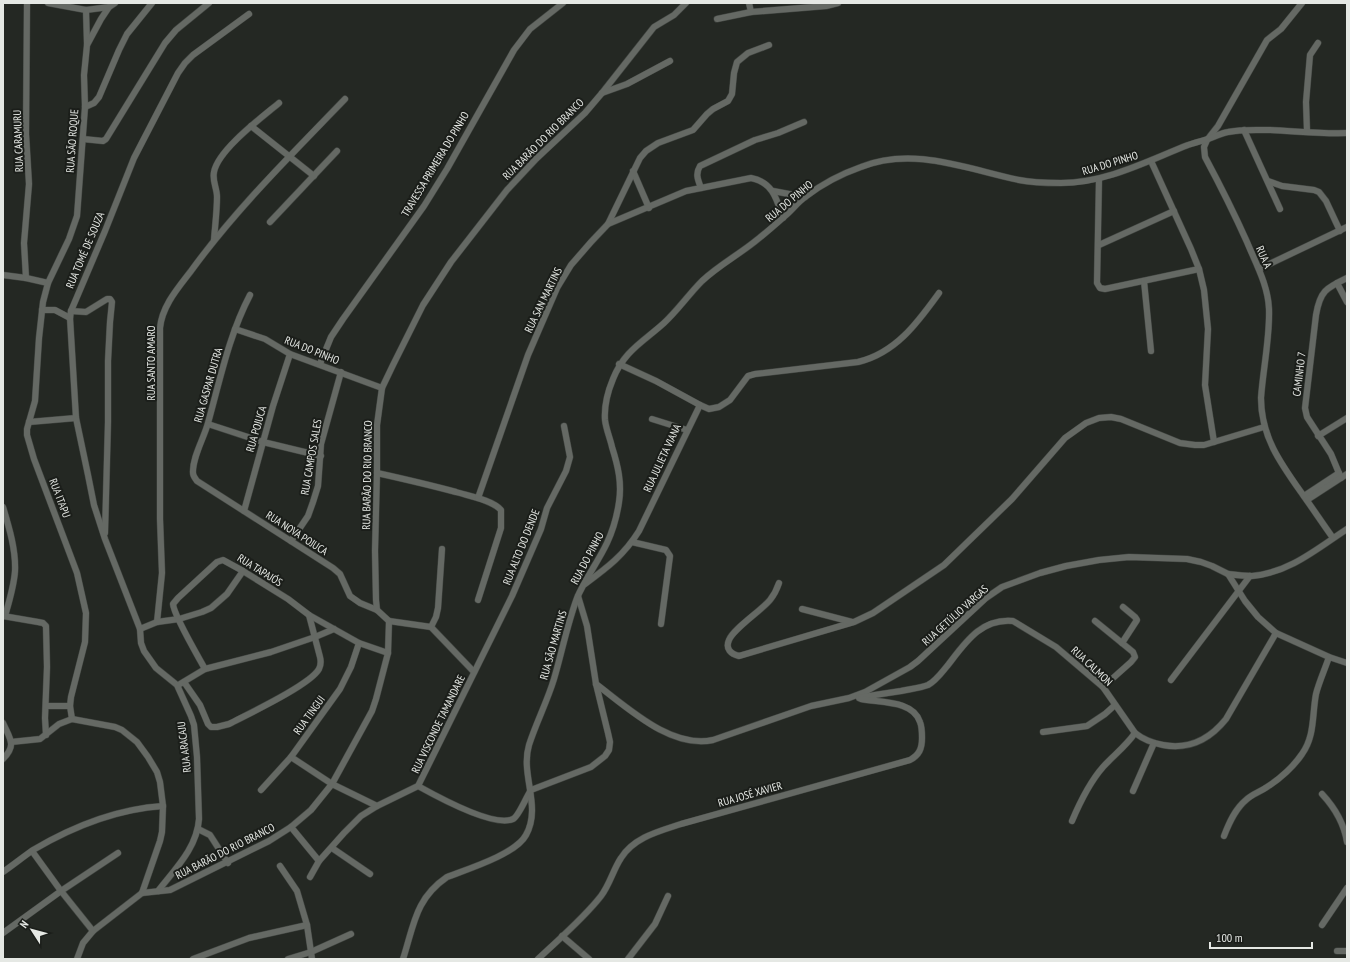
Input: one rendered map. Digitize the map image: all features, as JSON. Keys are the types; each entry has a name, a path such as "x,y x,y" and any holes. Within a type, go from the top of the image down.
{"street":[{"name":"RUA CARAMURU","path":"26,278 24,243 29,184 26,118 27,3"},
{"path":"48,3 86,10 109,7"},
{"name":"RUA SÃO ROQUE","path":"48,284 69,239 77,216 85,107 84,75 86,45 109,7 115,3"},
{"path":"85,107 94,103 99,97 127,34 152,3"},
{"path":"83,138 103,141 106,139 165,43 176,30 210,3"},
{"name":"TRAVESSA PRIMEIRA DO PINHO","path":"320,364 331,337 428,200 514,50 530,29 563,3"},
{"name":"RUA BARÃO DO RIO BRANCO","path":"377,610 375,551 377,473 376,426 382,388 423,305 451,262 507,190 536,159 585,113 654,27 674,15 686,3"},
{"path":"750,3 751,12"},
{"path":"718,19 751,12 826,6 838,3"},
{"path":"1207,140 1218,126 1267,40 1281,28 1302,3"},
{"path":"86,10 86,45"},
{"name":"RUA TOMÉ DE SOUZA","path":"105,539 94,504 76,418 70,318 71,311 134,158 178,73 184,63 193,55 249,14"},
{"path":"1307,131 1306,102 1310,55 1318,43"},
{"path":"608,224 633,171 640,158 646,151 665,140 693,130 713,109 728,101 732,94 734,73 737,62 748,53 769,45"},
{"path":"602,93 627,84 670,61"},
{"name":"RUA SANTO AMARO","path":"157,622 162,573 160,519 161,320 170,300 214,240 288,157 345,99"},
{"path":"214,240 217,196 214,180 214,169 218,161 230,146 278,103"},
{"path":"701,188 697,177 697,171 700,166 755,140 778,133 804,122"},
{"path":"251,126 288,157 314,176"},
{"path":"1244,130 1280,209"},
{"name":"RUA DO PINHO","path":"578,596 608,541 619,503 619,471 607,431 605,415 608,392 619,364 633,349 666,321 709,275 754,242 806,197 827,183 859,167 893,158 947,162 1030,182 1077,183 1099,179 1151,161 1192,143 1207,140 1224,132 1244,130 1307,131 1346,135"},
{"name":"RUA A","path":"1207,140 1204,147 1205,157 1222,189 1259,269 1266,288 1269,310 1261,398 1264,427 1278,458 1333,538"},
{"path":"270,222 337,151"},
{"path":"1151,161 1199,269 1204,290 1208,329 1205,385 1214,442"},
{"path":"633,171 649,208"},
{"name":"RUA SAN MARTINS","path":"478,498 528,355 557,288 571,265 608,224 649,208 686,191 751,178 760,181 773,191"},
{"path":"1099,179 1099,245 1097,283 1100,288 1105,290 1199,269"},
{"path":"1268,181 1282,186 1319,192 1326,201 1340,231"},
{"path":"773,191 806,197"},
{"path":"773,191 783,218"},
{"path":"1099,245 1174,211"},
{"path":"1259,269 1347,227"},
{"path":"3,275 26,278 48,284"},
{"name":"CAMINHO 7","path":"1340,475 1331,454 1318,436 1305,412 1311,358 1320,301 1327,289 1347,278"},
{"path":"1144,281 1151,351"},
{"path":"1338,283 1347,302"},
{"name":"RUA ITAPU","path":"48,284 42,310 35,401 27,434 34,459 77,574 86,613 85,642 71,697 70,706 72,719"},
{"path":"619,364 656,381 709,409 718,407 730,400 748,376 870,360 902,339 939,293"},
{"name":"RUA GASPAR DUTRA","path":"197,481 194,477 193,469 195,459 208,424 221,372 235,329 250,295"},
{"path":"71,311 86,312 107,299 110,299 112,302 108,361 105,539"},
{"path":"42,310 54,310 70,318"},
{"name":"RUA DO PINHO","path":"235,329 265,339 290,354 382,388"},
{"name":"RUA POJUCA","path":"244,511 273,406 290,354"},
{"name":"RUA CAMPOS SALES","path":"291,541 308,516 318,486 321,444 341,372"},
{"name":"RUA JULIETA VIANA","path":"583,586 613,563 632,542 639,531 700,405"},
{"path":"779,583 770,601 734,633 729,640 729,650 732,654 739,656 854,622 873,613 944,565 1012,499 1065,438 1086,423 1098,418 1111,417 1121,419 1180,443 1204,445 1264,427"},
{"path":"29,422 76,418"},
{"path":"1318,436 1347,418"},
{"path":"652,419 687,430"},
{"path":"208,424 263,442 321,456"},
{"name":"RUA ALTO DO DENDE","path":"474,672 515,589 541,529 547,508 566,471 570,457 564,426"},
{"path":"377,473 478,498 497,506 501,510 502,528 478,600"},
{"path":"1306,498 1340,475 1347,474"},
{"name":"RUA NOVA POJUCA","path":"197,481 332,568 340,574 350,596 354,600 377,610"},
{"path":"3,507 15,558 13,584 4,616 43,623 47,628 46,706 44,718 46,735"},
{"name":"RUA GETÚLIO VARGAS","path":"596,684 650,724 680,738 704,742 811,706 849,698 872,689 910,667 926,655 994,592 1007,585 1040,573 1081,563 1129,557 1187,559 1201,562 1228,574 1250,576 1266,574 1285,568 1347,529"},
{"name":"RUA ARACAJU","path":"105,539 140,629 141,643 144,652 156,668 177,685 194,725 197,757 198,829 193,845 158,891"},
{"path":"632,542 666,550 669,553 670,556 661,624"},
{"path":"431,627 436,617 438,608 442,549"},
{"name":"RUA TAPAJÓS","path":"205,669 173,606 175,601 217,562 223,560 243,570 288,599 309,615 359,643 388,653"},
{"path":"140,629 157,622 179,619 202,612 215,605 227,594 243,570"},
{"path":"1228,574 1238,591 1258,617 1276,633 1329,657 1347,662"},
{"path":"1171,680 1250,576"},
{"name":"RUA SÃO MARTINS","path":"531,790 591,767 605,756 609,750 610,742 596,684 588,632 578,596"},
{"name":"RUA SÃO MARTINS","path":"403,959 420,906 437,883 447,877 511,850 523,839 530,826 532,814 531,790 526,766 529,746 550,691 578,596"},
{"path":"1122,643 1137,620 1123,607"},
{"path":"802,609 854,622"},
{"path":"377,610 389,621 431,627 474,672"},
{"path":"184,682 200,705 208,724 211,727 229,724 304,682 316,673 321,662 309,615"},
{"name":"RUA BARÃO DO RIO BRANCO","path":"142,893 170,890 228,863 269,842 291,827 311,810 332,784 372,711 388,653 389,621"},
{"name":"RUA CALMON","path":"849,698 858,698 919,688 929,684 937,678 963,646 976,633 995,622 1013,621 1056,647 1103,687 1135,733 1141,738 1154,743 1174,747 1186,746 1208,737 1217,730 1226,719 1276,633"},
{"path":"1096,621 1132,652 1135,657 1103,687"},
{"path":"177,685 205,669 271,652 334,629"},
{"name":"RUA TINGUI","path":"261,790 291,757 340,689 351,667 359,643"},
{"path":"1224,836 1234,815 1242,803 1251,795 1275,781 1303,753 1311,734 1318,684 1329,657"},
{"name":"RUA VISCONDE TAMANDARE","path":"310,877 319,862 355,822 377,806 418,786 474,672"},
{"name":"RUA JOSÉ XAVIER","path":"538,959 601,896 624,854 632,845 654,832 910,760 920,752 922,743 921,725 915,713 911,709 900,705 873,702 858,698"},
{"path":"1043,732 1087,726 1115,705"},
{"path":"46,706 70,706"},
{"path":"11,742 36,740 46,735 59,724 72,719 114,727 122,730 137,742 158,772 163,806 162,832 142,893 93,931 83,942 77,959"},
{"path":"3,723 12,747 3,759"},
{"path":"1072,821 1087,788 1104,766 1122,749 1135,733"},
{"path":"1133,791 1154,743"},
{"path":"291,757 332,784 377,806"},
{"path":"418,786 465,810 482,816 505,820 514,818 517,815 531,790"},
{"path":"1322,794 1333,808 1344,827 1347,842"},
{"path":"3,872 32,851 75,828 109,816 145,807 163,806"},
{"path":"291,827 319,862"},
{"path":"198,829 210,835 228,863"},
{"path":"332,848 370,874"},
{"path":"32,851 60,891 93,931"},
{"path":"3,933 60,891 118,852"},
{"path":"280,866 297,891 307,925 312,959"},
{"path":"1322,925 1347,888"},
{"path":"628,959 655,924 668,896"},
{"path":"193,959 250,938 307,925"},
{"path":"288,959 311,952 351,934"},
{"path":"562,936 589,959"},
{"path":"1337,951 1347,951"}]}
